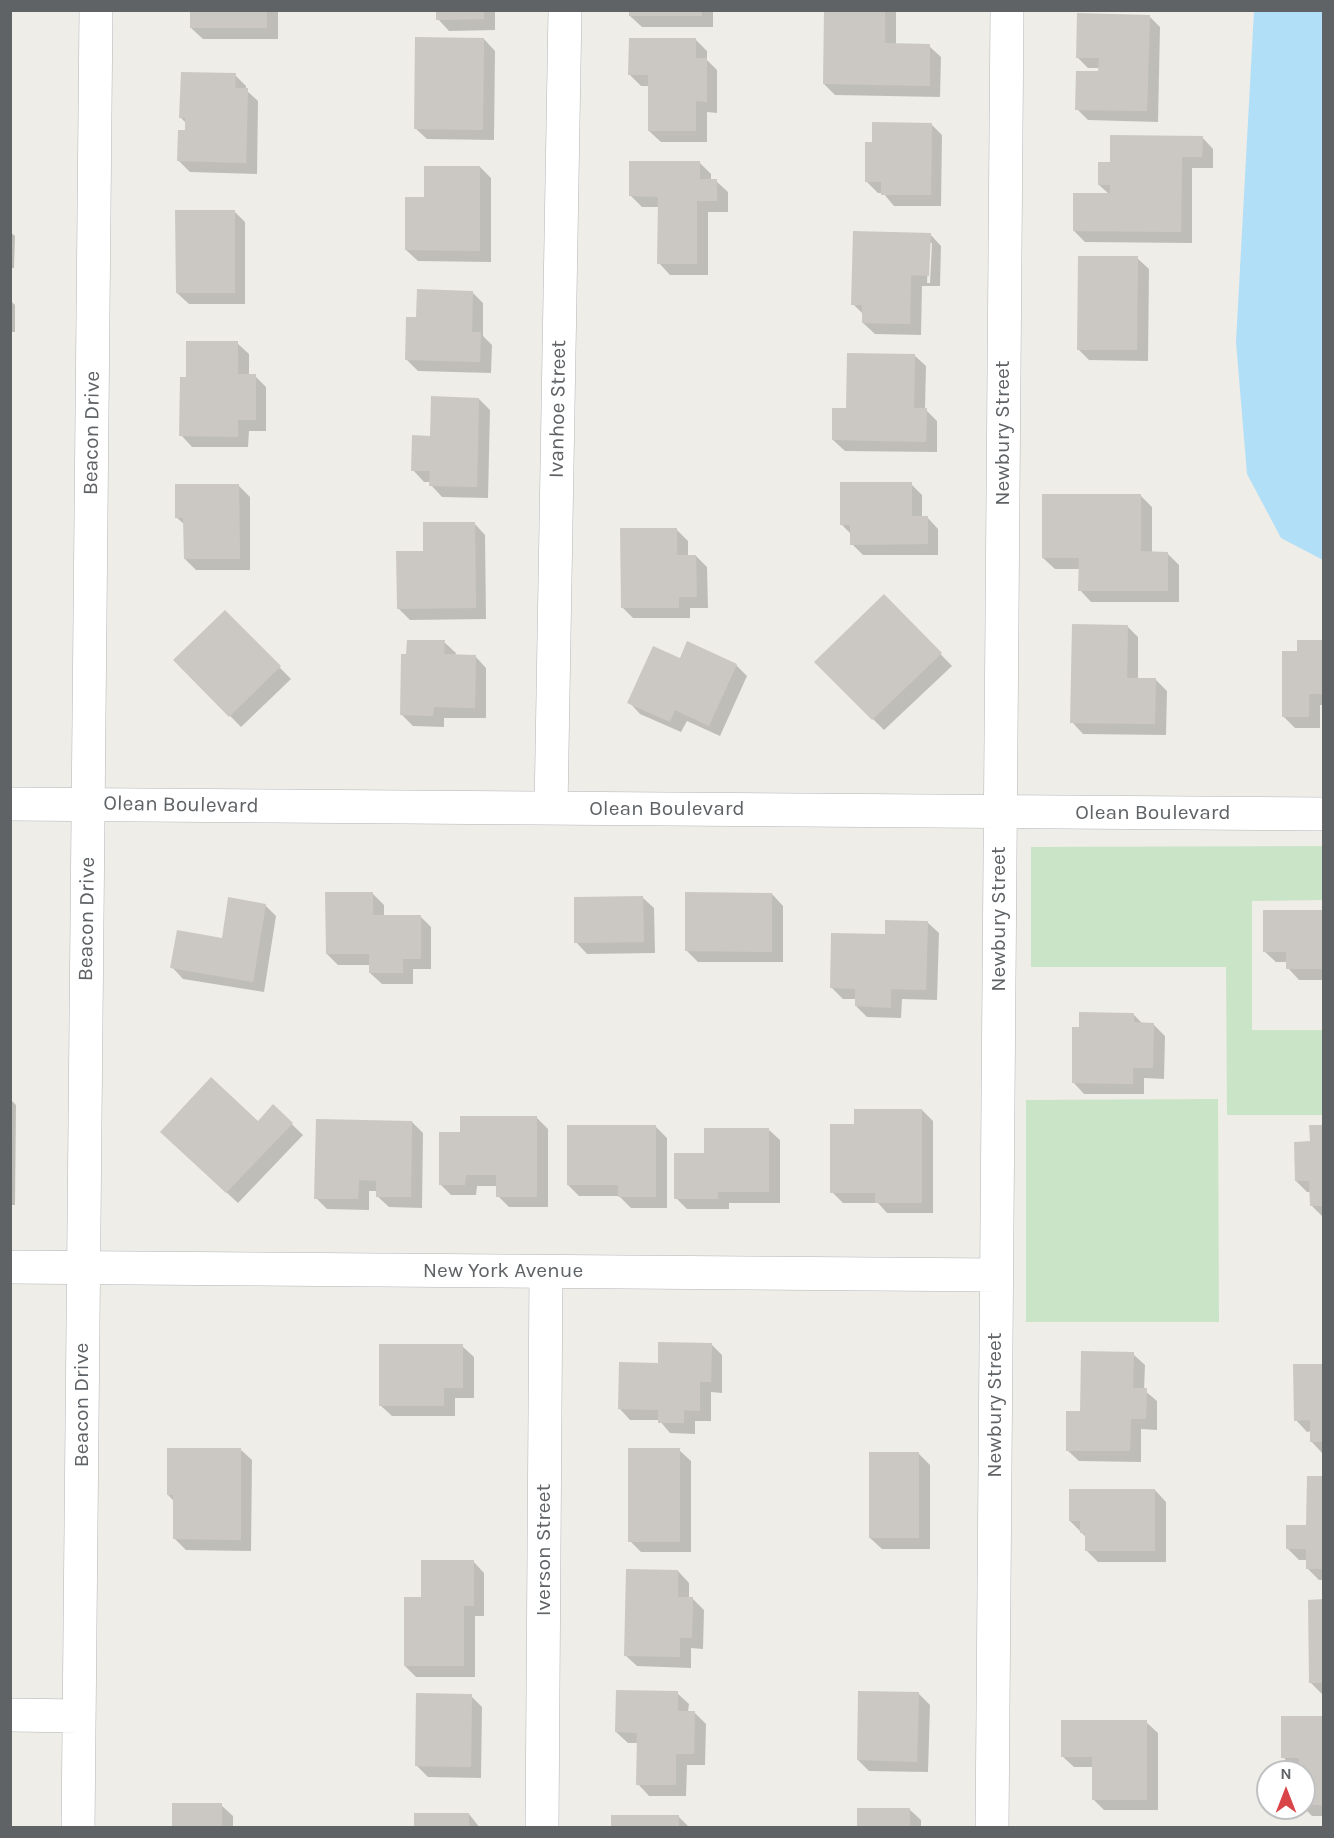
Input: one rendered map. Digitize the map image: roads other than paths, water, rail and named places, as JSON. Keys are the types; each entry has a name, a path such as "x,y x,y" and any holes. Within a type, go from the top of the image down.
{"street":[{"name":"Beacon Drive","path":"78,1827 96,10"},
{"name":"Ivanhoe Street","path":"551,808 565,10"},
{"name":"Newbury Street","path":"992,1827 1007,10"},
{"name":"Olean Boulevard","path":"10,804 1323,814"},
{"name":"New York Avenue","path":"10,1267 996,1275"},
{"name":"Iverson Street","path":"542,1827 546,1272"},
{"path":"10,1715 80,1716"}],"water":[{"path":"1254,11 1323,11 1323,560 1281,538 1247,474 1236,342"}]}
